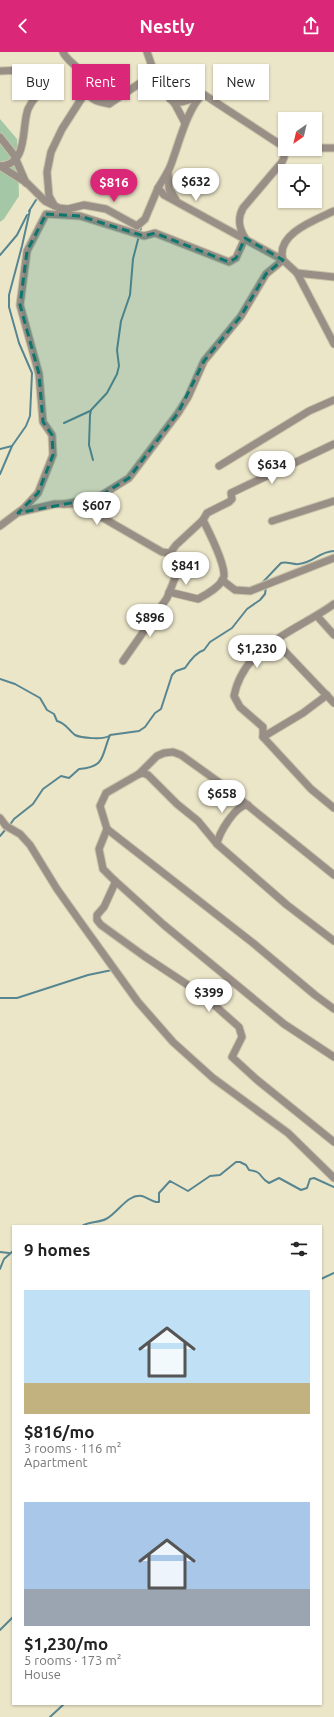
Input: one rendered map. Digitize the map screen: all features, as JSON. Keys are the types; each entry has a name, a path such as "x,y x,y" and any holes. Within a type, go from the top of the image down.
{"street":[{"path":"63,52 65,58 74,64"},
{"path":"148,52 152,64"},
{"path":"0,71 12,70"},
{"path":"205,95 212,98 278,143"},
{"path":"0,166 11,163 16,158 24,143 28,109 34,100"},
{"path":"54,206 49,196 47,172 51,152 62,128 81,100"},
{"path":"95,100 109,104 115,100"},
{"path":"171,100 182,114 185,123"},
{"path":"174,100 182,102 190,100"},
{"path":"180,204 173,196 170,189 168,172 185,123 198,100"},
{"path":"0,137 16,158 26,183"},
{"path":"322,148 334,148"},
{"path":"245,238 240,230 239,215 243,208 282,162 285,156"},
{"path":"0,166 26,183 54,206 68,209 84,205 106,209 137,226 145,218 158,188 170,166"},
{"path":"158,188 164,195 283,260 297,273 334,344"},
{"path":"283,260 281,248 287,239 303,227 334,211"},
{"path":"0,526 18,513 38,494 53,455 52,435 43,422 39,374 20,305 28,251 46,214 80,216 144,236 155,233 229,262 236,258 245,238"},
{"path":"18,513 97,498 129,478 184,402 204,361 242,316 266,274 283,260"},
{"path":"297,273 334,277"},
{"path":"219,466 309,411 334,400"},
{"path":"170,553 176,545 203,520 207,513 229,502 232,499 231,493 334,444"},
{"path":"272,521 334,501"},
{"path":"64,504 84,506 162,552 170,553 180,566 162,605 123,661"},
{"path":"169,592 198,599 222,580 224,576 216,545 203,520"},
{"path":"222,580 235,590 250,591 334,558"},
{"path":"334,604 317,616 292,628 260,651 244,669 234,696 240,707 263,727 263,737 311,789 334,808"},
{"path":"317,616 334,635"},
{"path":"274,640 334,703"},
{"path":"263,737 327,695"},
{"path":"334,875 248,805 181,755 173,752 164,752 156,756 139,774 106,793 102,799 100,806 107,829 190,892 334,1009"},
{"path":"139,774 143,773 148,775 177,804 198,821 217,844 287,905 334,941"},
{"path":"217,844 218,837 237,808 248,805"},
{"path":"0,818 6,826 20,834 30,845 57,889 138,1002 173,1042 213,1078 288,1133 334,1178"},
{"path":"107,829 99,849 103,868 114,880 164,925 284,1024 334,1057"},
{"path":"114,880 115,883 109,898 97,915 97,920 101,925 144,956 203,995 239,1028 242,1037 232,1057 256,1079 334,1142"}],"highlighted area":[{"path":"46,214 80,216 144,236 155,233 229,262 236,258 245,238 283,260 266,274 241,316 204,361 178,413 129,478 97,498 18,513 38,493 53,455 52,435 43,422 39,374 20,305 27,251"}],"green space":[{"path":"0,119 17,139 19,196 4,219 0,222"}],"waterway":[{"path":"29,211 36,200"},
{"path":"0,474 12,446 26,426 30,416 32,373 19,343 9,307 9,295 30,210"},
{"path":"0,255 17,235 27,215"},
{"path":"93,460 89,445 91,410 107,393 117,374 119,366 117,350 121,321 130,295 133,259 142,224"},
{"path":"64,423 90,411"},
{"path":"0,449 12,446"},
{"path":"264,584 262,583 281,563 304,563 325,553 334,551"},
{"path":"9,826 14,819 33,804 43,789 61,776 69,778 79,769 88,768 98,763 110,735 139,731 145,727 155,713 161,709 172,675 176,671 185,668 193,658 204,650 210,642 232,628 247,609 260,600 265,594 266,587"},
{"path":"0,679 15,684 40,698 47,710 54,714 57,721 65,725 75,735 92,738 109,736"},
{"path":"0,836 6,829"},
{"path":"0,998 17,998 88,975 112,970"},
{"path":"84,1225 106,1219 127,1201 137,1196 142,1196 159,1202 159,1193 170,1181 188,1191 210,1176 220,1175 236,1162 240,1162 246,1165 249,1170 259,1173 269,1183 279,1178 301,1190 307,1188 310,1179 314,1178 334,1187"},
{"path":"0,1252 9,1253"},
{"path":"0,1269 4,1259 12,1252"},
{"path":"322,1279 334,1273"},
{"path":"0,1630 12,1618"},
{"path":"50,1717 63,1705"}]}
